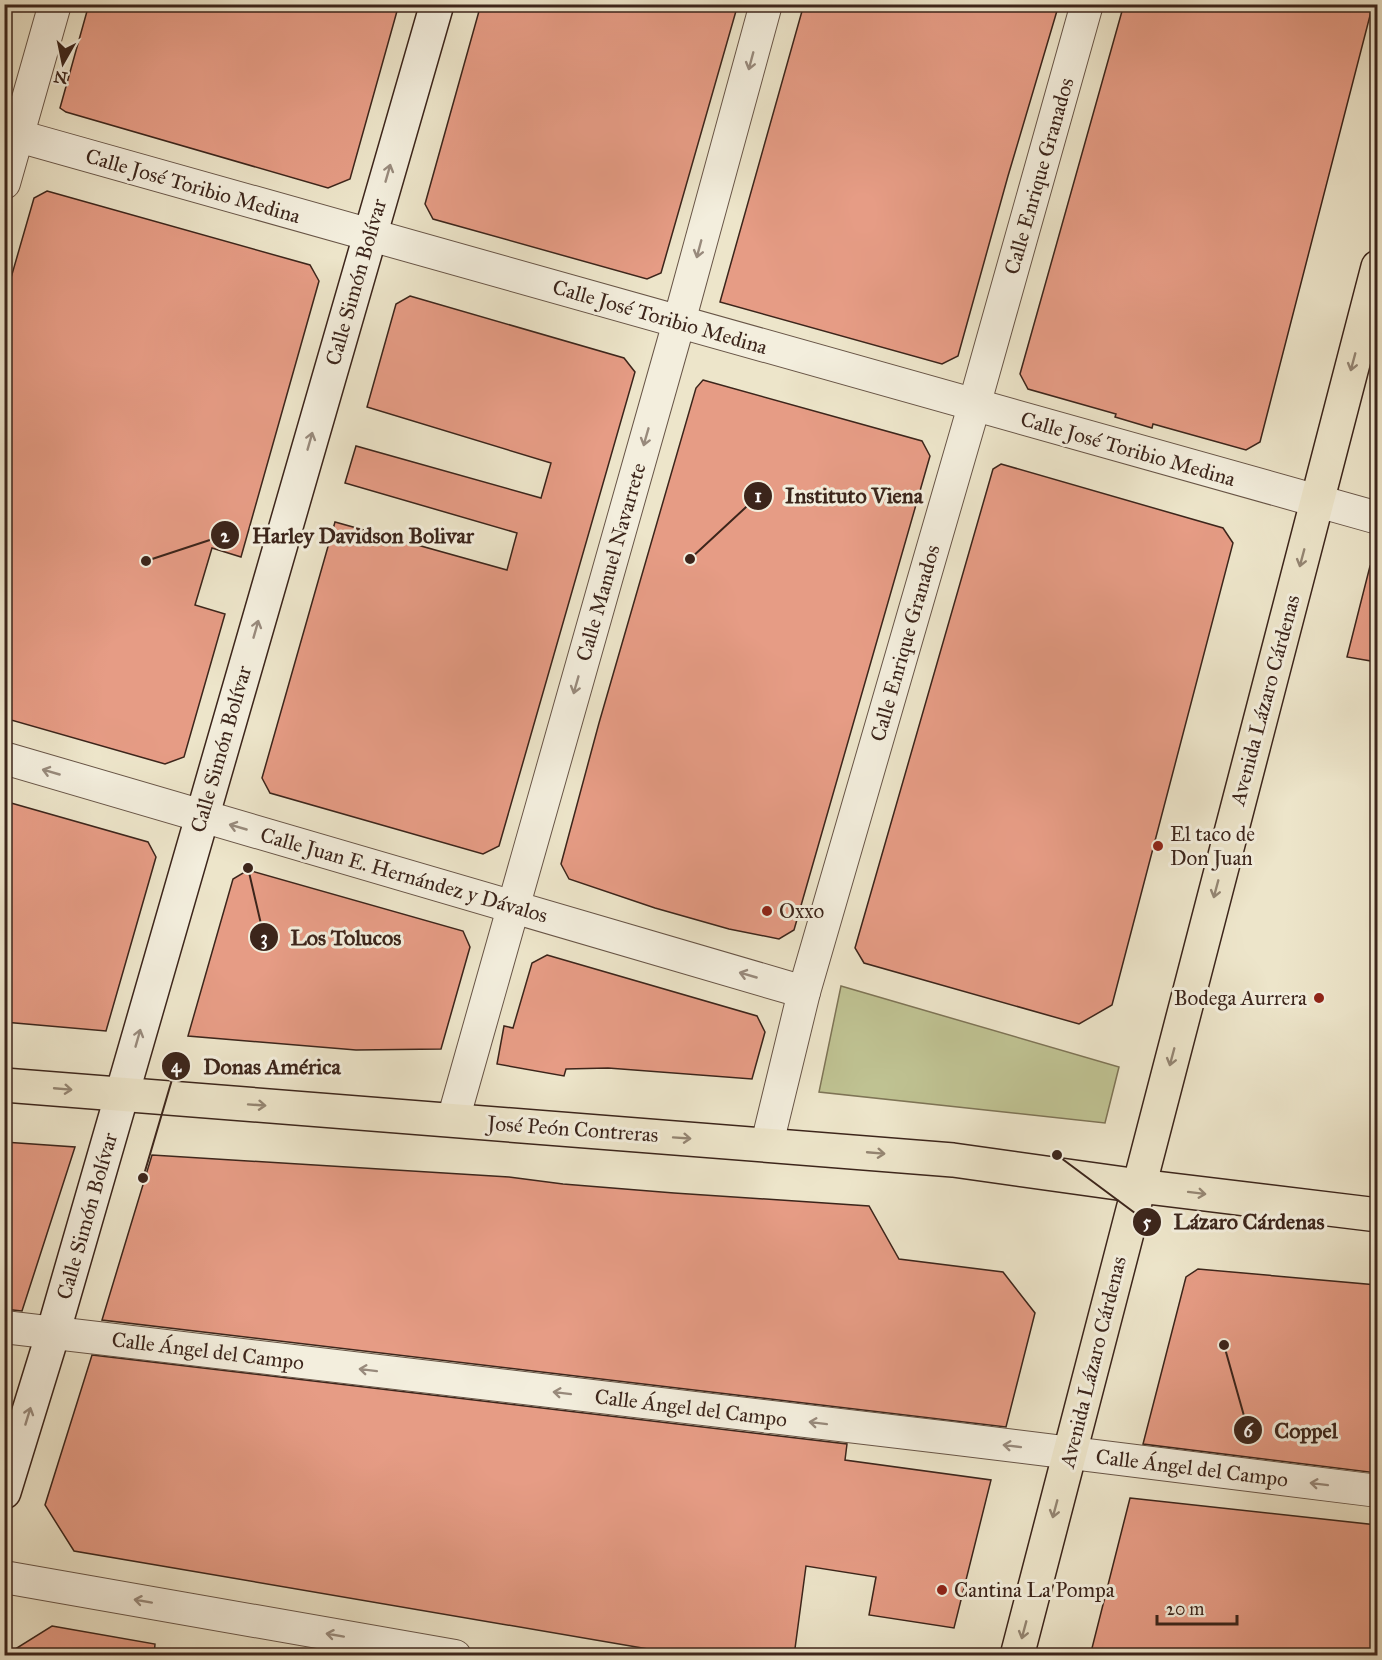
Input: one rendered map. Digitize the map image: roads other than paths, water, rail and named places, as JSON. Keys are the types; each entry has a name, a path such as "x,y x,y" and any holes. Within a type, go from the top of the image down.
{"main road":[{"name":"Avenida Lázaro Cárdenas","path":"1017,1656 1377,267"},
{"name":"José Peón Contreras","path":"4,1085 953,1160 1139,1186 1377,1215"}],"street":[{"path":"4,183 11,134 55,4"},
{"name":"Calle Simón Bolívar","path":"4,1492 53,1333 437,4"},
{"name":"Calle Manuel Navarrete","path":"453,1120 679,322 766,4"},
{"name":"Calle Enrique Granados","path":"767,1144 804,992 974,406 1087,4"},
{"name":"Calle José Toribio Medina","path":"11,134 1377,518"},
{"name":"Calle Juan E. Hernández y Dávalos","path":"4,758 804,992"},
{"name":"Calle Ángel del Campo","path":"4,1327 1377,1491"},
{"path":"4,1577 455,1656"}],"place":[{"name":"Instituto Viena","path":"690,559"},
{"name":"Harley Davidson Bolivar","path":"146,561"},
{"name":"El taco de Don Juan","path":"1158,846"},
{"name":"Los Tolucos","path":"248,868"},
{"name":"Oxxo","path":"767,911"},
{"name":"Bodega Aurrera","path":"1319,998"},
{"name":"Lázaro Cárdenas","path":"1057,1155"},
{"name":"Donas América","path":"143,1178"},
{"name":"Coppel","path":"1224,1345"},
{"name":"Cantina La Pompa","path":"942,1590"}]}
